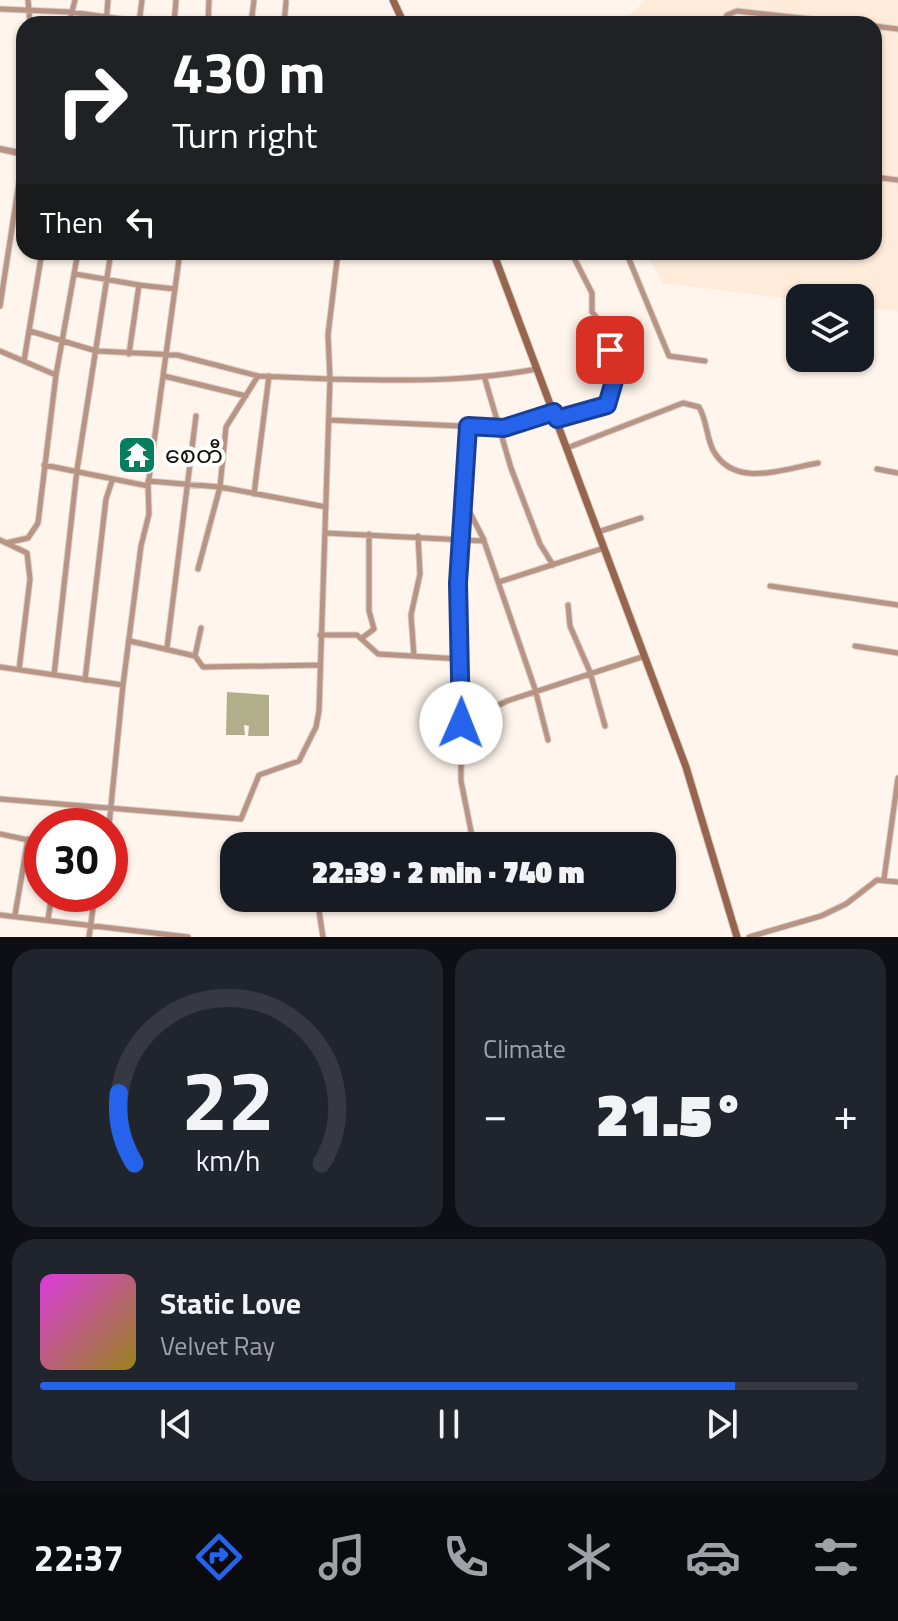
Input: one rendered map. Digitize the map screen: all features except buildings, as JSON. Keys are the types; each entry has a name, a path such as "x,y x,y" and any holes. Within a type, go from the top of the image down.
{"main road":[{"path":"496,260 686,767 737,937"}],"street":[{"path":"28,0 29,16"},
{"path":"70,16 75,0"},
{"path":"0,9 71,12 88,16"},
{"path":"727,16 737,11 783,16"},
{"path":"0,306 16,203"},
{"path":"24,361 41,260"},
{"path":"3,542 28,538 38,523 56,375 77,260"},
{"path":"54,675 77,470 110,260"},
{"path":"111,808 123,685 141,546 149,514 148,484 179,260"},
{"path":"128,811 245,817 259,775 278,766 294,764 304,753 319,711 330,379 328,335 337,260"},
{"path":"329,420 497,428 607,405 619,368 603,325 592,312 592,293 576,260"},
{"path":"629,260 669,356 673,360 705,361"},
{"path":"75,274 175,289"},
{"path":"129,354 139,285"},
{"path":"30,331 96,351 167,357 177,355 258,376 485,379 538,368"},
{"path":"0,351 56,375"},
{"path":"164,376 246,396"},
{"path":"198,569 220,487 226,427 258,376"},
{"path":"254,494 269,376"},
{"path":"485,379 497,416 497,428 540,544 553,565"},
{"path":"567,448 683,403 699,407 712,448 729,469 751,474 818,463"},
{"path":"167,648 196,416"},
{"path":"468,426 458,583 461,781 471,832"},
{"path":"44,465 105,475 112,481 220,487 326,507"},
{"path":"877,469 898,473"},
{"path":"85,680 106,499 112,481"},
{"path":"464,501 484,541 499,582 535,689 548,740"},
{"path":"598,532 641,518"},
{"path":"325,533 462,537 484,541"},
{"path":"362,638 374,629 369,611 369,534"},
{"path":"414,656 411,615 420,574 418,536"},
{"path":"3,542 27,553 30,579 19,670"},
{"path":"499,582 605,548"},
{"path":"770,586 898,605"},
{"path":"568,605 570,626 590,672 605,726"},
{"path":"195,656 201,628"},
{"path":"320,635 362,638 378,654 461,659"},
{"path":"130,641 195,656 203,667 320,665"},
{"path":"855,646 898,653"},
{"path":"461,743 482,713 535,689 645,656"},
{"path":"0,667 123,685"},
{"path":"884,879 898,778"},
{"path":"0,799 91,808"},
{"path":"0,834 24,838"},
{"path":"15,915 24,862"},
{"path":"749,937 821,916 846,904 874,881 884,879 898,882"},
{"path":"48,919 49,912"},
{"path":"89,937 93,912"},
{"path":"319,912 323,937"},
{"path":"0,915 188,937"}],"shaded area":[{"path":"645,0 898,0 898,312 874,309 874,284 786,284 786,298 663,283 650,260 882,260 882,16 629,16"},
{"path":"227,692 269,695 269,736 248,736 249,726 244,725 245,735 226,735"}],"place":[{"name":"စေတီ","path":"137,455"}],"route":[{"path":"461,723 462,642 458,583 468,426 504,428 554,412 557,419 607,405 619,368 617,358 610,350"}]}
